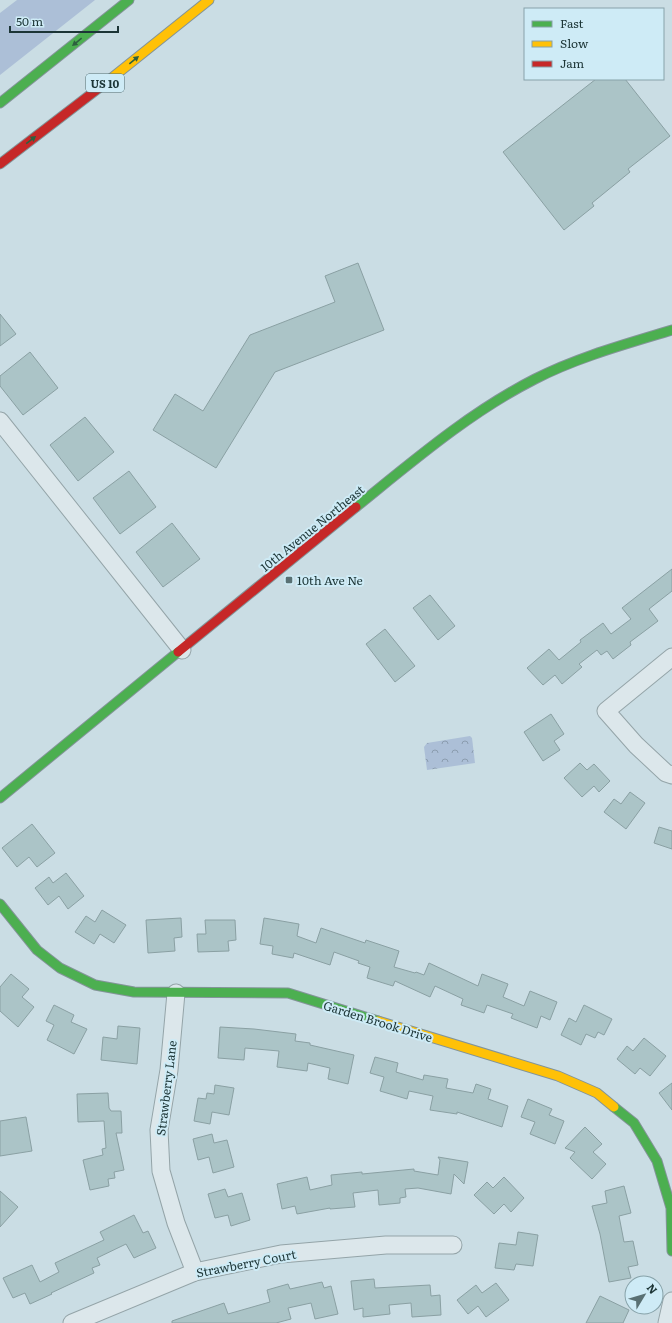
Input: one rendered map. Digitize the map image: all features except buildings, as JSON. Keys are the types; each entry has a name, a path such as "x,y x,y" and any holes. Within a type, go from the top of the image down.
{"main road":[{"path":"0,103 129,0"},
{"name":"US 10","path":"0,164 209,0"},
{"name":"10th Avenue Northeast","path":"0,798 425,452 493,403 536,379 577,360 672,330"},
{"name":"Garden Brook Drive","path":"0,904 37,950 60,968 95,985 134,992 288,993 558,1076 597,1093 634,1123 657,1162 671,1208 672,1251"}],"street":[{"path":"0,421 182,650"},
{"path":"672,657 606,711 636,745 666,773 672,775"},
{"name":"Strawberry Lane","path":"176,993 169,1070 159,1130 161,1170 176,1222 195,1272"},
{"name":"Strawberry Court","path":"72,1323 195,1272 281,1254 386,1245 453,1245"},
{"path":"667,1323 672,1301"}],"green space":[{"path":"17,0 95,0 0,75 0,13"},
{"path":"470,736 472,738 475,763 427,770 424,747 427,743"}],"traffic: fast":[{"path":"0,103 129,0"},
{"path":"356,507 442,438 511,392 551,371 568,364 672,330"},
{"path":"0,798 178,652"},
{"path":"0,904 37,950 60,968 95,985 134,992 288,993 378,1021"},
{"path":"614,1107 634,1123 657,1161 671,1208 672,1251"}],"traffic: slow":[{"path":"108,81 209,0"},
{"path":"378,1021 558,1076 597,1093 614,1107"}],"traffic: jam":[{"path":"0,164 108,81"},
{"path":"178,652 356,507"}],"place":[{"name":"10th Ave Ne","path":"289,580"}]}
